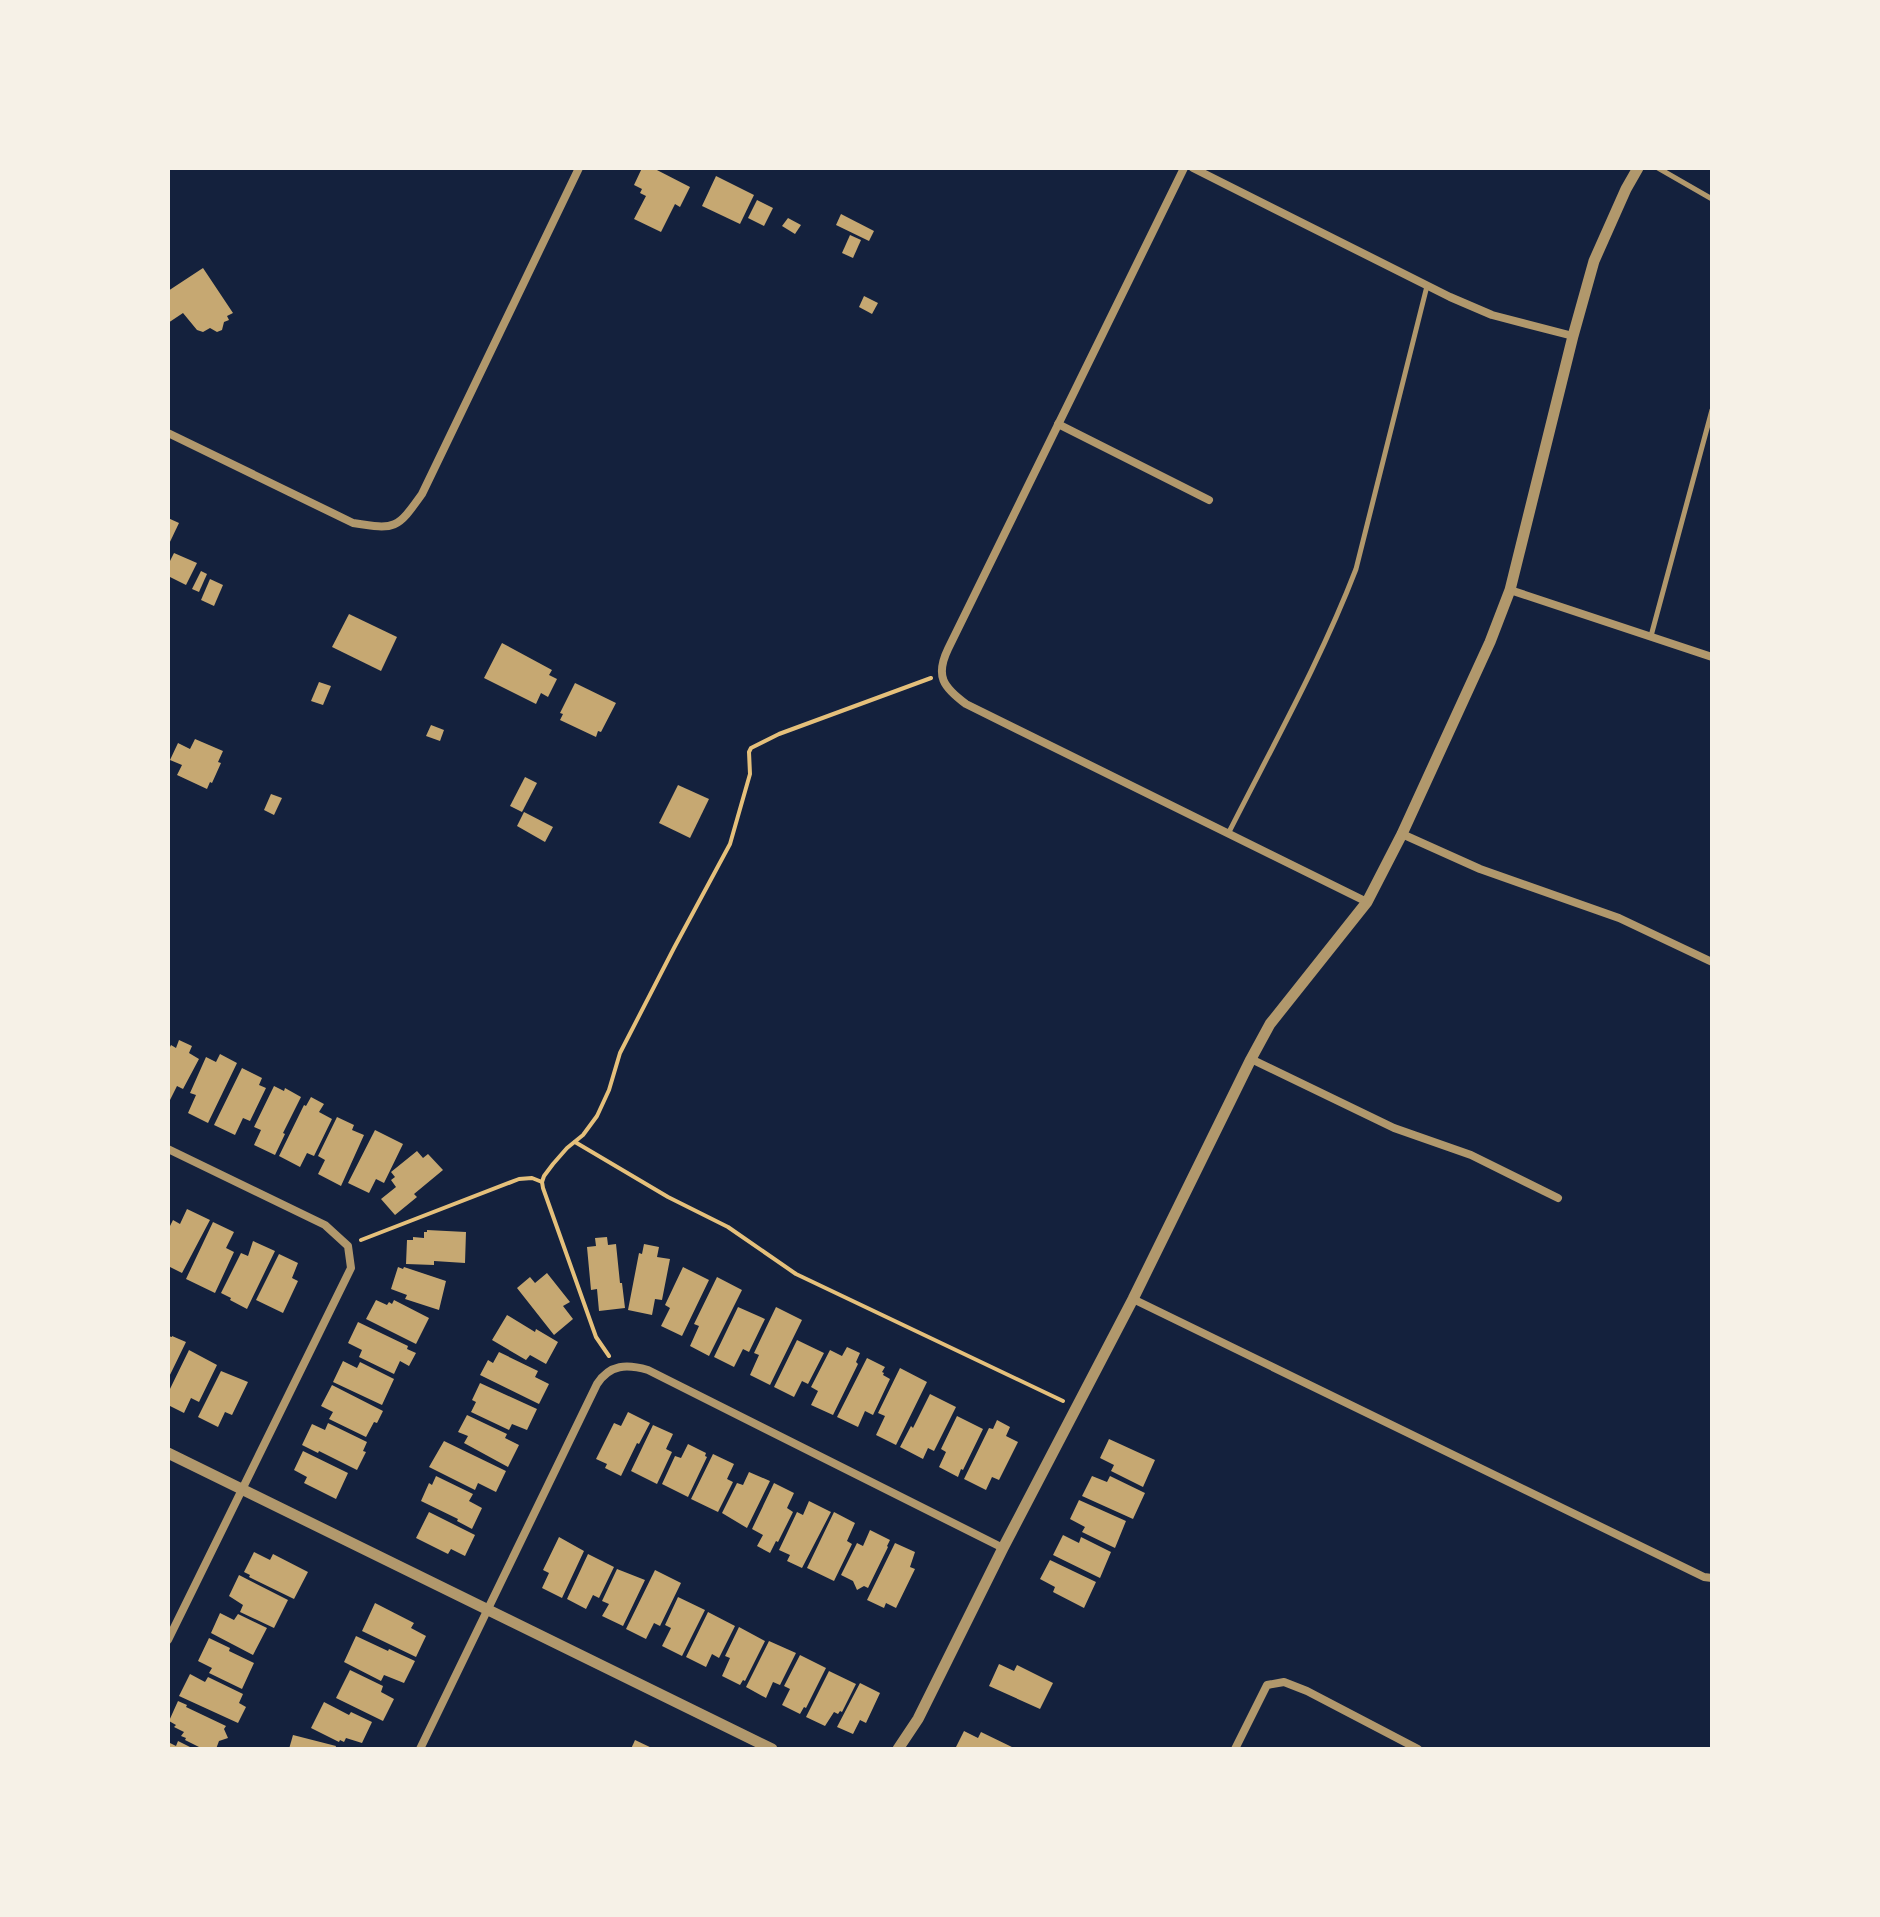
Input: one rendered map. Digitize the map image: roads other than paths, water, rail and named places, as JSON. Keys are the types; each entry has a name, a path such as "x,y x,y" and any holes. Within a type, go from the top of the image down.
{"street":[{"path":"168,433 353,523 376,527 392,526 404,520 422,494 579,168"},
{"path":"1184,168 943,659 941,674 950,691 966,704 1367,902"},
{"path":"1193,168 1492,315 1573,336"},
{"path":"898,1749 918,1719 1270,1024 1367,902 1402,834 1490,642 1510,590 1594,261 1638,168"},
{"path":"1058,424 1209,500"},
{"path":"1510,590 1712,657"},
{"path":"1402,834 1507,879 1619,918 1712,962"},
{"path":"1251,1059 1394,1128 1471,1155 1558,1198"},
{"path":"168,1149 325,1225 348,1246 351,1268 168,1640"},
{"path":"1133,1299 1587,1521 1704,1577 1712,1578"},
{"path":"420,1749 597,1384 617,1367 628,1365 648,1370 1003,1548"},
{"path":"168,1453 772,1749"},
{"path":"1235,1749 1267,1685 1284,1682 1418,1749"}],"lane":[{"path":"1658,168 1712,199"},
{"path":"1229,832 1345,600 1356,569 1427,285"},
{"path":"1651,636 1712,410"}]}
